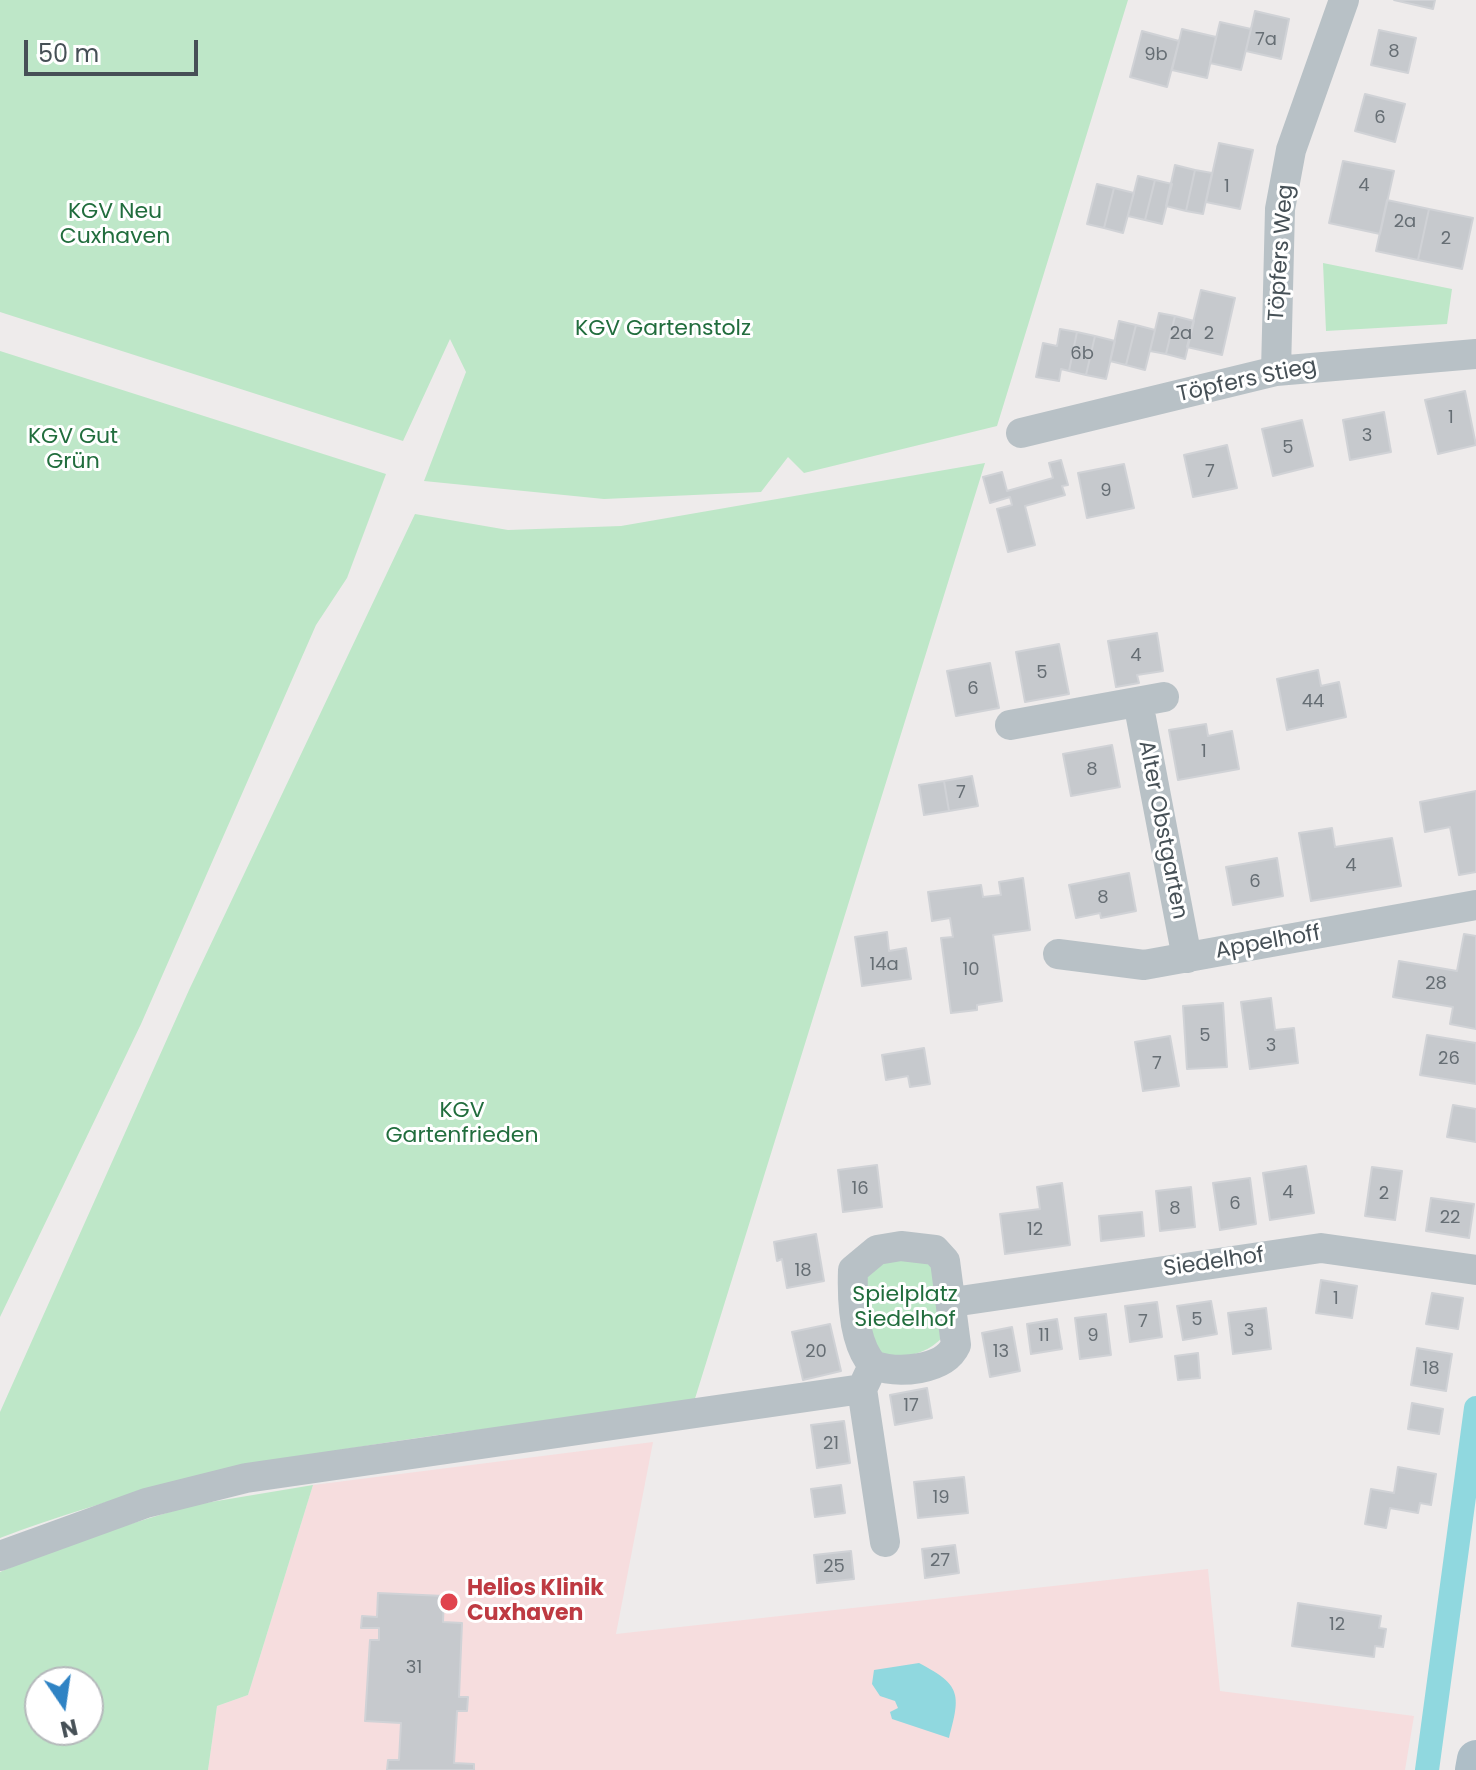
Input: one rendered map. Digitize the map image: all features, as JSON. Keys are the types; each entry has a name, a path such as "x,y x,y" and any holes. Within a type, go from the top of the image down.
{"main road":[{"path":"1474,1770 1476,1759"}],"street":[{"name":"Töpfers Weg","path":"1276,371 1280,209 1291,150 1344,0"},
{"name":"Töpfers Stieg","path":"1021,433 1276,371 1476,354"},
{"name":"Alter Obstgarten","path":"1010,725 1151,700 1187,958"},
{"name":"Appelhoff","path":"1058,954 1144,965 1476,905"},
{"path":"0,1556 146,1503 246,1478 421,1450 604,1428 868,1377 904,1369 934,1364 950,1356 956,1345 953,1302 945,1261 935,1250 901,1246 877,1250 866,1257 853,1270 852,1288 868,1377 885,1542"},
{"name":"Siedelhof","path":"953,1302 1321,1248 1476,1270"}],"shaded area":[{"name":"Helios Klinik Cuxhaven","path":"653,1442 616,1634 1208,1569 1220,1691 1414,1716 1405,1770 208,1770 217,1706 248,1695 313,1485"}],"green space":[{"path":"0,0 1128,0 997,426 804,473 788,457 761,492 604,499 424,481 466,372 450,339 403,441 0,312"},
{"path":"1323,263 1452,289 1447,324 1326,331"},
{"name":"KGV Gut Grün","path":"0,351 386,474 347,578 316,625 141,1024 0,1317"},
{"name":"KGV Gartenfrieden","path":"985,463 693,1405 430,1436 255,1466 169,1485 84,1509 0,1538 0,1412 189,990 415,514 508,530 621,526"},
{"name":"Spielplatz Siedelhof","path":"898,1259 921,1260 939,1270 943,1337 920,1352 904,1356 878,1352 869,1331 866,1308 870,1264"},
{"path":"313,1485 248,1695 217,1706 208,1770 0,1770 0,1572 67,1543 193,1505"}],"water":[{"path":"919,1663 943,1678 954,1692 955,1711 949,1738 892,1719 890,1712 898,1708 895,1701 880,1696 872,1684 874,1670"}],"building":[{"path":"1394,0 1435,0 1433,9"},
{"path":"1255,11 1289,19 1281,59 1246,51"},
{"path":"1220,22 1251,29 1241,70 1210,63"},
{"path":"1182,29 1216,37 1207,78 1172,70"},
{"path":"1379,30 1416,38 1408,73 1371,65"},
{"path":"1142,31 1179,41 1167,87 1130,77"},
{"path":"1365,94 1405,104 1395,142 1355,131"},
{"path":"1219,143 1253,150 1240,209 1206,202"},
{"path":"1343,161 1394,171 1380,234 1329,223"},
{"path":"1175,165 1195,170 1186,211 1166,206"},
{"path":"1195,170 1212,173 1203,214 1186,211"},
{"path":"1138,176 1155,180 1145,220 1128,216"},
{"path":"1155,180 1172,184 1162,224 1145,220"},
{"path":"1097,184 1114,188 1104,228 1087,224"},
{"path":"1114,188 1134,193 1123,233 1104,228"},
{"path":"1387,200 1429,209 1418,260 1376,251"},
{"path":"1429,209 1473,218 1462,269 1418,260"},
{"path":"1201,290 1235,298 1222,355 1187,347"},
{"path":"1159,313 1175,316 1166,354 1150,351"},
{"path":"1175,316 1194,321 1185,359 1166,354"},
{"path":"1119,321 1136,325 1126,365 1110,361"},
{"path":"1136,325 1155,330 1145,370 1126,365"},
{"path":"1060,329 1077,332 1069,371 1061,369 1059,381 1036,377 1043,343 1057,346"},
{"path":"1077,332 1095,336 1086,375 1069,371"},
{"path":"1095,336 1115,341 1106,379 1086,375"},
{"path":"1465,391 1476,445 1438,454 1425,400"},
{"path":"1384,412 1391,452 1350,460 1343,420"},
{"path":"1302,420 1313,466 1273,476 1262,429"},
{"path":"1227,445 1237,488 1193,497 1184,455"},
{"path":"1061,460 1068,485 1062,486 1065,495 1025,506 1035,545 1008,552 997,509 1012,505 1010,497 990,503 983,477 1002,472 1007,491 1053,478 1049,463"},
{"path":"1124,464 1134,508 1087,518 1078,473"},
{"path":"1157,633 1163,671 1137,675 1139,683 1116,687 1108,641"},
{"path":"1059,644 1069,694 1025,702 1016,652"},
{"path":"990,663 999,708 956,716 947,671"},
{"path":"1318,670 1321,686 1339,682 1346,717 1287,730 1277,679"},
{"path":"1206,724 1208,736 1232,731 1239,769 1178,780 1169,730"},
{"path":"1112,745 1120,787 1071,796 1063,754"},
{"path":"972,776 978,806 949,811 944,781"},
{"path":"944,781 949,811 924,815 919,785"},
{"path":"1476,791 1476,872 1459,875 1450,827 1425,832 1420,802"},
{"path":"1332,828 1335,847 1392,838 1401,886 1311,901 1299,833"},
{"path":"1277,858 1283,896 1233,905 1226,867"},
{"path":"1129,873 1136,911 1101,918 1100,913 1076,918 1069,885"},
{"path":"1023,878 1030,930 993,935 1002,1001 977,1005 977,1010 951,1013 941,938 953,937 950,918 932,921 928,892 981,885 983,897 1001,895 999,882"},
{"path":"887,932 889,951 906,948 911,979 862,986 855,937"},
{"path":"1464,934 1476,936 1476,1029 1450,1024 1453,1007 1393,997 1399,961 1457,971"},
{"path":"1271,998 1275,1030 1294,1028 1298,1063 1250,1069 1241,1002"},
{"path":"1223,1003 1227,1067 1187,1069 1183,1006"},
{"path":"1427,1035 1476,1043 1476,1084 1420,1075"},
{"path":"1170,1036 1179,1086 1143,1091 1135,1042"},
{"path":"924,1048 930,1084 910,1087 908,1076 886,1080 882,1055"},
{"path":"1453,1105 1476,1109 1476,1142 1447,1137"},
{"path":"877,1165 882,1207 843,1212 838,1170"},
{"path":"1306,1166 1314,1213 1270,1220 1263,1173"},
{"path":"1372,1167 1402,1171 1395,1220 1365,1216"},
{"path":"1250,1178 1256,1224 1220,1230 1213,1183"},
{"path":"1062,1183 1070,1245 1005,1254 1000,1214 1040,1209 1037,1187"},
{"path":"1191,1187 1195,1227 1160,1231 1156,1191"},
{"path":"1431,1198 1474,1204 1469,1238 1426,1231"},
{"path":"1142,1212 1144,1236 1101,1241 1099,1216"},
{"path":"816,1234 824,1281 787,1288 782,1259 777,1261 774,1242"},
{"path":"1321,1280 1357,1286 1352,1318 1316,1313"},
{"path":"1432,1293 1463,1298 1458,1329 1426,1324"},
{"path":"1211,1301 1217,1334 1183,1340 1177,1306"},
{"path":"1157,1302 1162,1337 1130,1342 1125,1306"},
{"path":"1266,1308 1271,1349 1233,1354 1228,1313"},
{"path":"1106,1314 1111,1355 1080,1359 1075,1318"},
{"path":"1057,1319 1062,1349 1031,1354 1027,1324"},
{"path":"830,1324 841,1371 803,1380 792,1332"},
{"path":"1012,1327 1020,1371 990,1377 982,1333"},
{"path":"1417,1348 1452,1354 1446,1391 1411,1385"},
{"path":"1198,1353 1200,1378 1178,1380 1175,1356"},
{"path":"927,1388 932,1418 895,1425 890,1395"},
{"path":"1412,1403 1443,1409 1439,1434 1408,1429"},
{"path":"844,1421 850,1463 817,1468 811,1425"},
{"path":"1398,1467 1436,1474 1431,1505 1420,1503 1418,1513 1390,1508 1386,1528 1365,1524 1371,1489 1394,1493"},
{"path":"964,1477 968,1513 918,1518 914,1482"},
{"path":"841,1485 845,1513 815,1517 811,1489"},
{"path":"955,1545 959,1573 925,1578 922,1549"},
{"path":"851,1551 854,1579 817,1583 814,1555"},
{"path":"378,1593 444,1596 443,1622 462,1623 459,1697 468,1697 467,1711 457,1711 454,1763 474,1764 474,1770 387,1770 388,1760 399,1760 401,1723 365,1721 370,1640 379,1640 379,1628 361,1628 362,1616 377,1617"},
{"path":"1298,1603 1381,1616 1379,1628 1386,1629 1383,1647 1375,1646 1374,1657 1292,1646"}],"waterway":[{"path":"1427,1770 1476,1408"}],"place":[{"name":"Helios Klinik Cuxhaven","path":"449,1602"}],"park label":[{"name":"KGV Neu Cuxhaven","path":"115,224"},
{"name":"KGV Gartenstolz","path":"663,329"}]}
